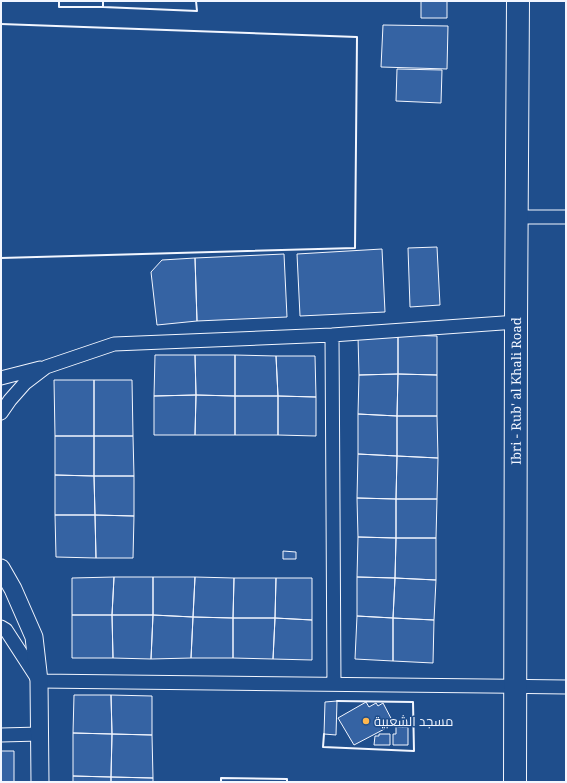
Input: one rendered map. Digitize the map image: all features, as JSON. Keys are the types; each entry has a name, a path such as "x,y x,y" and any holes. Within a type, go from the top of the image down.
{"highway":[{"name":"Ibri - Rub' al Khali Road","path":"515,782 518,1"}],"street":[{"path":"516,217 566,217"},
{"path":"1,378 46,367 114,344 332,334 516,322"},
{"path":"332,334 334,684"},
{"path":"1,413 25,383 46,367"},
{"path":"1,568 13,589 34,637 39,681 40,782"},
{"path":"1,627 6,630 39,681"},
{"path":"39,681 566,687"},
{"path":"1,735 40,734"}],"building":[{"path":"421,1 447,1 447,18 421,18"},
{"path":"383,25 448,26 447,69 381,67"},
{"path":"397,69 442,70 441,103 396,101"},
{"path":"437,247 440,305 410,307 408,248"},
{"path":"382,249 385,312 300,316 297,254"},
{"path":"284,254 287,317 197,321 195,258"},
{"path":"195,258 197,321 157,325 151,272 162,260"},
{"path":"398,335 398,374 359,375 358,337"},
{"path":"398,335 437,336 437,375 398,374"},
{"path":"155,355 195,355 196,395 154,396"},
{"path":"195,355 235,355 235,396 196,395"},
{"path":"235,355 276,356 278,396 235,396"},
{"path":"276,356 315,356 316,397 278,396"},
{"path":"398,374 437,375 437,416 397,416"},
{"path":"398,374 397,416 358,414 359,375"},
{"path":"54,380 94,380 94,436 55,436"},
{"path":"94,380 132,380 133,436 94,436"},
{"path":"196,395 195,435 154,435 154,396"},
{"path":"196,395 235,396 235,435 195,435"},
{"path":"235,396 278,396 278,435 235,435"},
{"path":"278,396 316,397 316,436 278,435"},
{"path":"358,414 397,416 397,456 358,454"},
{"path":"397,416 437,416 438,458 397,456"},
{"path":"55,436 94,436 94,476 55,475"},
{"path":"94,436 133,436 134,476 94,476"},
{"path":"358,454 397,456 396,499 357,498"},
{"path":"397,456 438,458 437,499 396,499"},
{"path":"55,475 94,476 95,515 55,515"},
{"path":"94,476 134,476 134,516 95,515"},
{"path":"357,498 396,499 396,538 358,537"},
{"path":"396,499 437,499 436,538 396,538"},
{"path":"55,515 95,515 96,558 56,557"},
{"path":"95,515 134,516 133,558 96,558"},
{"path":"358,537 396,538 395,578 357,577"},
{"path":"396,538 436,538 436,580 395,578"},
{"path":"283,551 296,552 296,559 283,559"},
{"path":"114,577 153,577 153,615 112,615"},
{"path":"114,577 112,615 72,615 72,578"},
{"path":"153,577 195,577 193,617 153,615"},
{"path":"195,577 234,578 233,618 193,617"},
{"path":"357,577 395,578 393,618 357,616"},
{"path":"234,578 276,578 275,618 233,618"},
{"path":"276,578 312,578 312,620 275,618"},
{"path":"395,578 436,580 434,620 393,618"},
{"path":"72,615 112,615 113,658 72,658"},
{"path":"112,615 153,615 151,659 113,658"},
{"path":"153,615 193,617 191,658 151,659"},
{"path":"357,616 393,618 393,661 355,659"},
{"path":"193,617 233,618 233,658 191,658"},
{"path":"233,618 275,618 273,659 233,658"},
{"path":"275,618 312,620 312,660 273,659"},
{"path":"393,618 434,620 433,663 393,661"},
{"path":"74,695 111,695 112,734 73,733"},
{"path":"111,695 152,696 152,735 112,734"},
{"path":"337,701 336,735 324,734 325,702"},
{"name":"مسجد الشعبية","path":"366,702 369,707 376,703 378,706 383,703 394,724 354,745 338,718"},
{"path":"396,727 408,727 408,745 393,745 393,734 396,734"},
{"path":"73,733 112,734 111,777 73,776"},
{"path":"112,734 152,735 153,778 111,777"},
{"path":"379,734 390,734 390,745 374,745 375,736 379,736"},
{"path":"1,751 14,751 14,782 1,782"},
{"path":"73,776 111,777 111,782 73,782"},
{"path":"111,777 153,778 153,782 111,782"}],"wall":[{"path":"59,1 59,7 103,7 197,11 196,1"},
{"path":"103,1 103,7"},
{"path":"1,24 357,37 355,248 1,258"},
{"path":"324,734 323,747 414,751 413,702 337,701"},
{"path":"221,782 221,778 287,779 287,782"}],"place":[{"name":"مسجد الشعبية","path":"366,721"}]}
